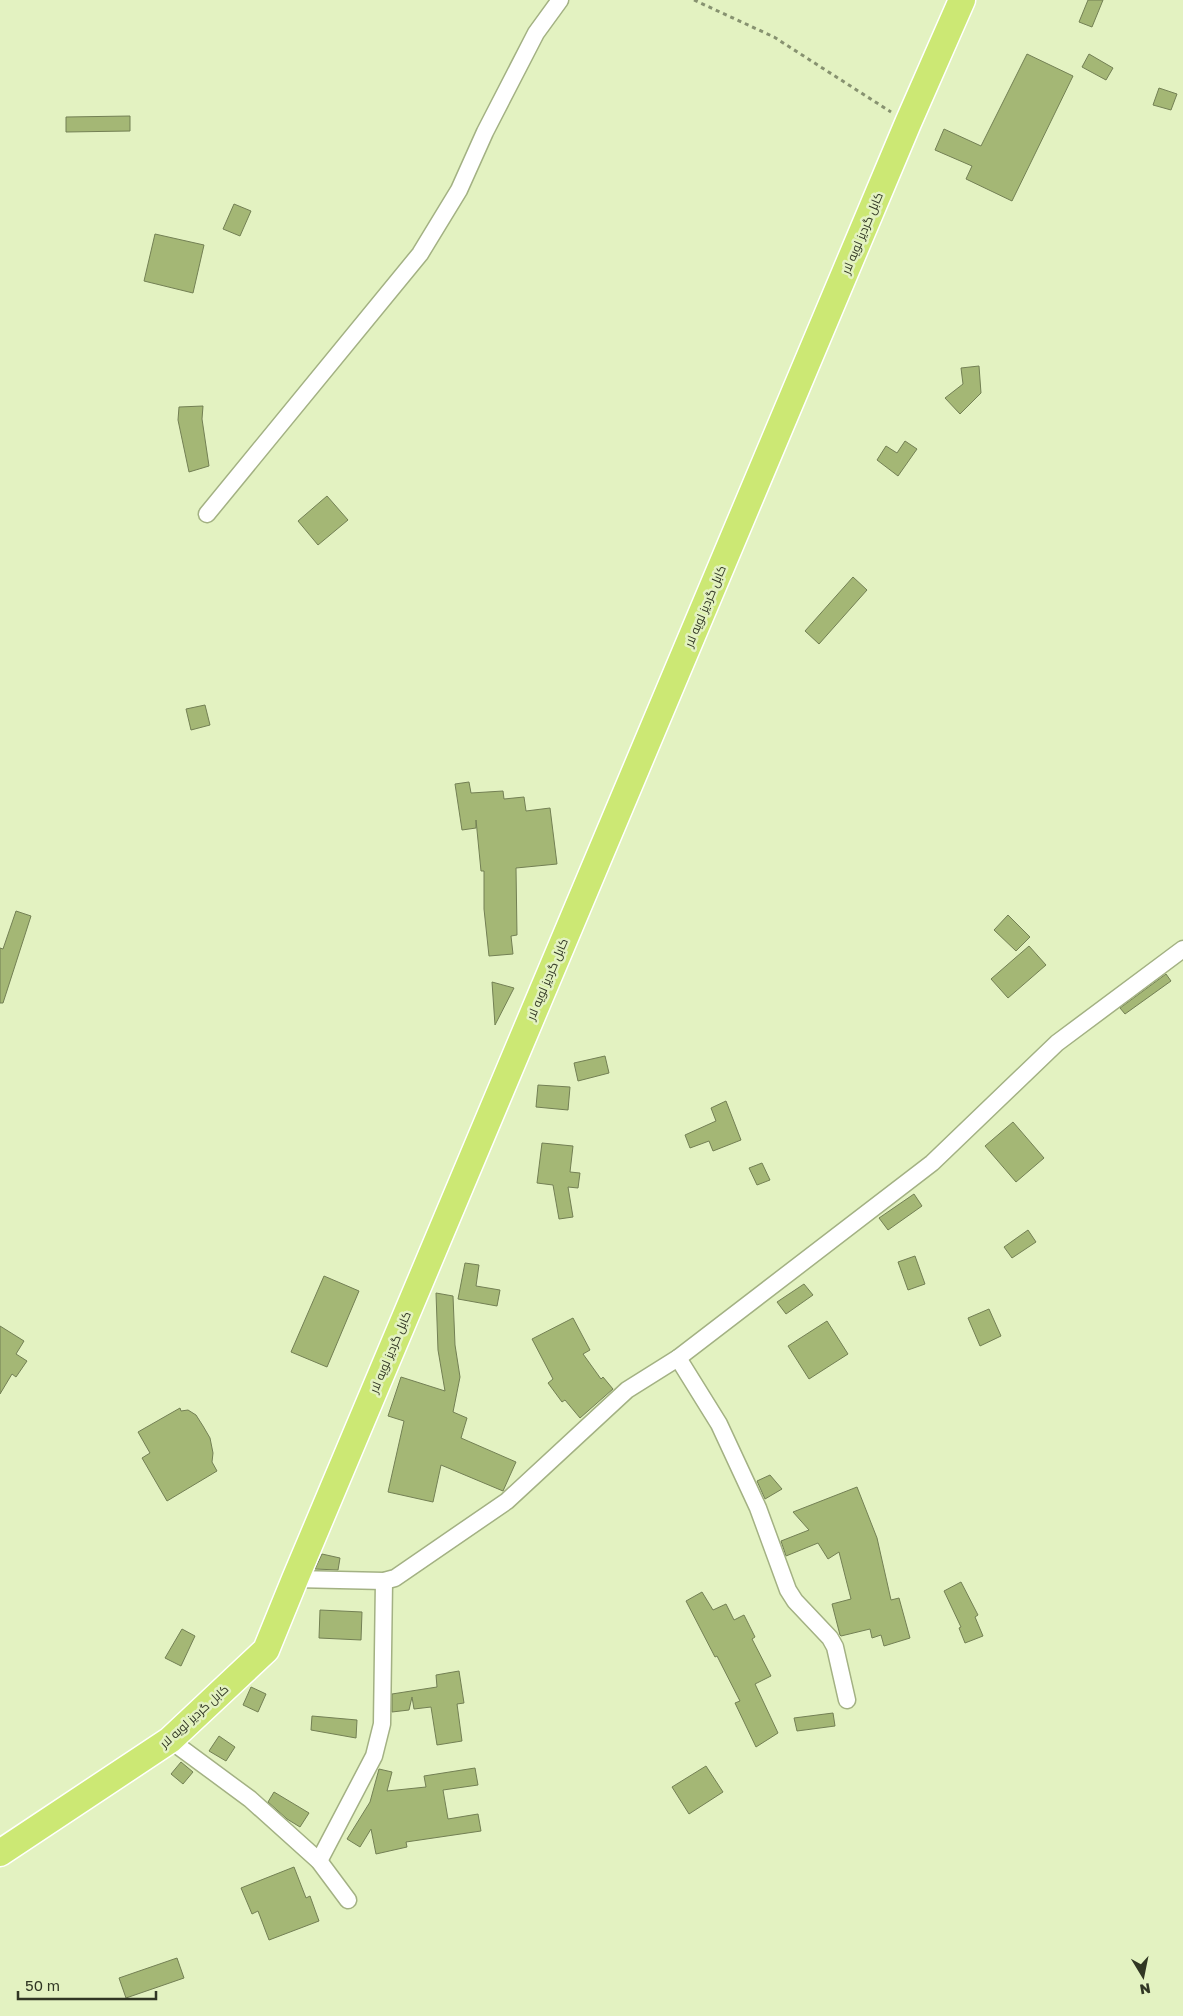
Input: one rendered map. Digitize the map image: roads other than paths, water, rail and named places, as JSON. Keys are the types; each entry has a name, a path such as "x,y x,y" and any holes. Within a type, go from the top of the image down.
{"highway":[{"name":"کابل گردیز لویه لار","path":"0,1853 170,1740 266,1650 908,123 962,0"}],"street":[{"path":"207,514 420,254 459,190 485,132 536,33 560,0"},
{"path":"295,1579 384,1581 395,1578 507,1501 627,1390 678,1358 932,1163 1057,1043 1183,949"},
{"path":"678,1358 719,1424 758,1508 788,1590 795,1601 830,1638 847,1700"},
{"path":"319,1861 374,1756 382,1724 384,1581"},
{"path":"170,1740 250,1799 319,1861 348,1900"}]}
